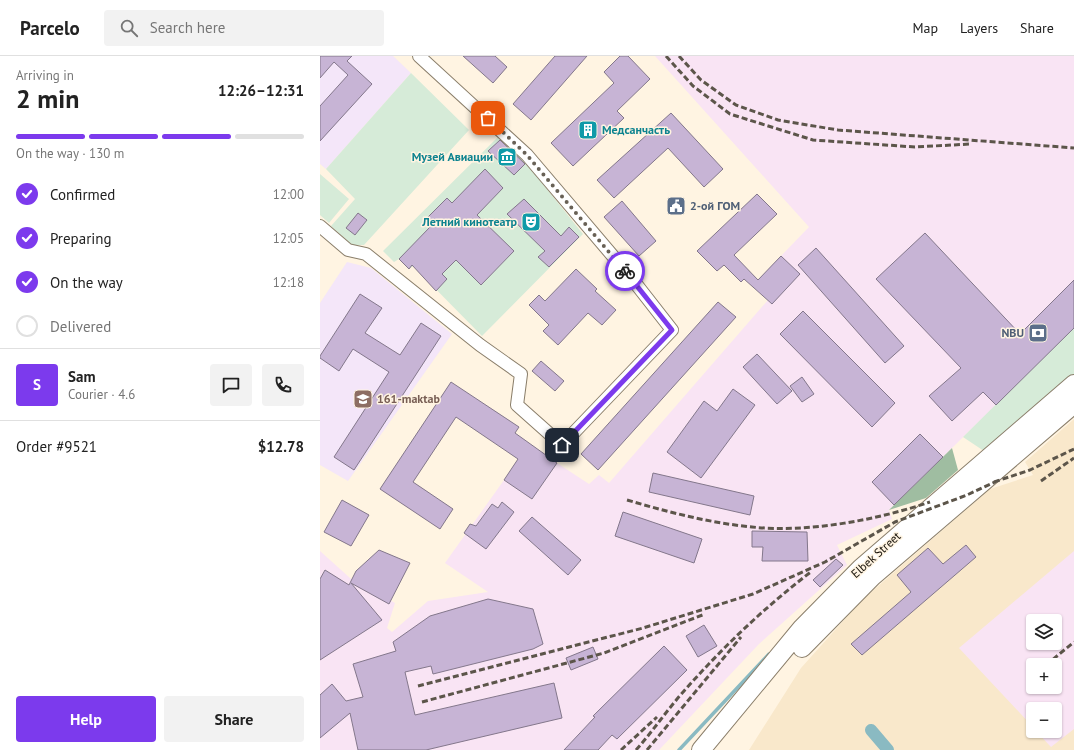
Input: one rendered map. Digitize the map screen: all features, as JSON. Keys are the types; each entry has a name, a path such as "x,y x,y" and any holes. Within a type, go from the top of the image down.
{"main road":[{"name":"Elbek Street","path":"701,750 802,628 856,573 938,500 1074,384"},
{"name":"Elbek Street","path":"717,750 811,637 872,577 1074,404"}],"street":[{"path":"320,226 348,250 366,254 480,345 521,374 517,405 562,445 672,330 610,253 527,155 419,56"}],"shaded area":[{"path":"320,56 393,56 411,73 326,169 320,164"},
{"path":"655,56 1074,56 1074,328 889,510 892,519 837,545 847,565 759,644 659,750 320,750 320,551 350,578 395,603 387,628 392,632 428,601 488,592 445,563 504,480 532,499 557,463 589,484 599,475 609,483 768,300 752,286 809,227"},
{"name":"161-maktab","path":"347,262 371,268 452,334 348,481 320,465 320,303"},
{"path":"1074,419 1074,750 749,750 801,668 862,600 990,489 1033,475 1025,462"},
{"path":"1074,551 1074,729 1051,747 1043,738 1062,738 1062,702 1026,702 1026,720 959,648"}],"green space":[{"path":"411,73 469,130 364,245 352,245 331,226 355,199 326,169"},
{"path":"498,137 526,163 583,234 482,336 413,266 409,269 399,259 394,262 383,251"},
{"path":"320,174 349,199 329,223 320,215"},
{"path":"1074,327 1074,375 984,451 963,437"},
{"path":"952,448 958,470 926,498 889,510"}],"building":[{"path":"320,56 352,56 347,61 372,84 320,141 320,106 348,75 334,62 320,78"},
{"path":"463,56 495,56 507,67 493,83"},
{"path":"555,56 587,56 531,120 513,104"},
{"name":"Медсанчасть","path":"620,56 628,56 650,79 617,111 624,118 573,166 551,143 614,83 604,72"},
{"path":"671,113 723,169 704,187 668,148 614,198 597,180"},
{"name":"Музей Авиации","path":"500,140 525,164 514,175 488,151"},
{"path":"485,169 503,188 477,215 514,251 481,285 456,260 442,274 447,279 436,291 412,265 409,269 399,259 430,227 424,221 447,198 452,203"},
{"path":"757,194 777,214 734,255 758,280 781,256 800,274 772,304 744,279 741,282 724,265 717,271 697,251"},
{"path":"524,199 561,236 569,227 579,237 549,267 538,257 545,251 507,214"},
{"path":"622,201 656,241 639,256 604,217"},
{"path":"358,213 367,220 355,235 346,228"},
{"path":"925,233 1020,334 1074,280 1074,328 996,405 983,392 952,421 929,396 961,368 876,279"},
{"path":"816,248 904,346 885,363 798,265"},
{"path":"576,269 597,289 595,291 616,310 602,325 588,313 558,345 543,331 549,325 529,305 539,295 545,301"},
{"path":"360,294 382,308 365,333 400,355 421,323 441,336 354,470 334,457 389,372 353,349 339,371 320,358 320,356"},
{"path":"718,302 736,317 598,470 581,454"},
{"path":"803,311 895,403 872,427 780,334"},
{"path":"757,354 792,391 777,404 743,367"},
{"path":"541,361 564,381 555,391 532,371"},
{"path":"802,377 814,394 802,402 790,386"},
{"path":"451,382 519,427 515,433 557,463 532,499 504,480 518,459 456,417 413,482 453,509 440,529 380,489"},
{"path":"733,389 755,405 701,478 667,452 704,401 717,411"},
{"path":"920,434 943,457 894,505 872,482"},
{"path":"653,473 754,496 750,515 649,492"},
{"path":"342,500 369,515 351,546 324,532"},
{"path":"502,502 514,512 486,549 464,533 470,524 476,526 492,504 498,508"},
{"path":"623,512 702,539 694,563 615,536"},
{"path":"532,517 581,560 568,575 519,531"},
{"path":"752,531 807,532 808,561 762,561 763,547 752,547"},
{"path":"966,545 976,557 862,655 851,644 911,592 897,575 928,548 943,564"},
{"path":"379,550 410,563 389,604 351,583 382,620 320,660 320,579 325,570 349,585 356,571"},
{"path":"836,559 843,565 820,587 813,580"},
{"path":"488,599 533,609 543,644 533,649 433,674 431,666 405,672 415,715 554,683 562,718 426,750 358,750 350,713 320,738 320,695 332,684 346,701 363,697 353,664 396,651 393,642 430,616"},
{"path":"704,625 717,646 698,657 686,636"},
{"path":"664,646 687,670 617,739 612,735 598,750 564,750 595,717 593,716"},
{"path":"593,647 598,659 571,670 566,658"}],"waterway":[{"path":"679,750 769,654"},
{"path":"871,730 888,750"}],"railway":[{"path":"666,56 693,86 730,114 813,140 915,147 971,144"},
{"path":"679,56 701,80 736,105 778,120 838,130 1074,148"},
{"path":"994,482 1030,470 1074,449"},
{"path":"1041,481 1074,458"},
{"path":"418,686 643,628 753,594 825,562 895,522 967,495 999,480"},
{"path":"627,500 705,520 752,527 774,528 796,528 842,524 888,514 930,502"},
{"path":"636,750 678,698 714,659 761,613 812,571"},
{"path":"422,702 604,653 705,614"},
{"path":"647,750 741,637"},
{"path":"1055,658 1074,642"},
{"path":"621,750 657,717"}],"way so far":[{"path":"488,118 527,155 625,271"}],"place":[{"name":"Медсанчасть","path":"588,130"},
{"name":"Музей Авиации","path":"507,157"},
{"name":"2-ой ГОМ","path":"676,206"},
{"name":"Летний кинотеатр","path":"531,222"},
{"name":"NBU","path":"1038,333"},
{"name":"161-maktab","path":"363,399"}],"route":[{"path":"562,445 672,330 625,271"}]}
